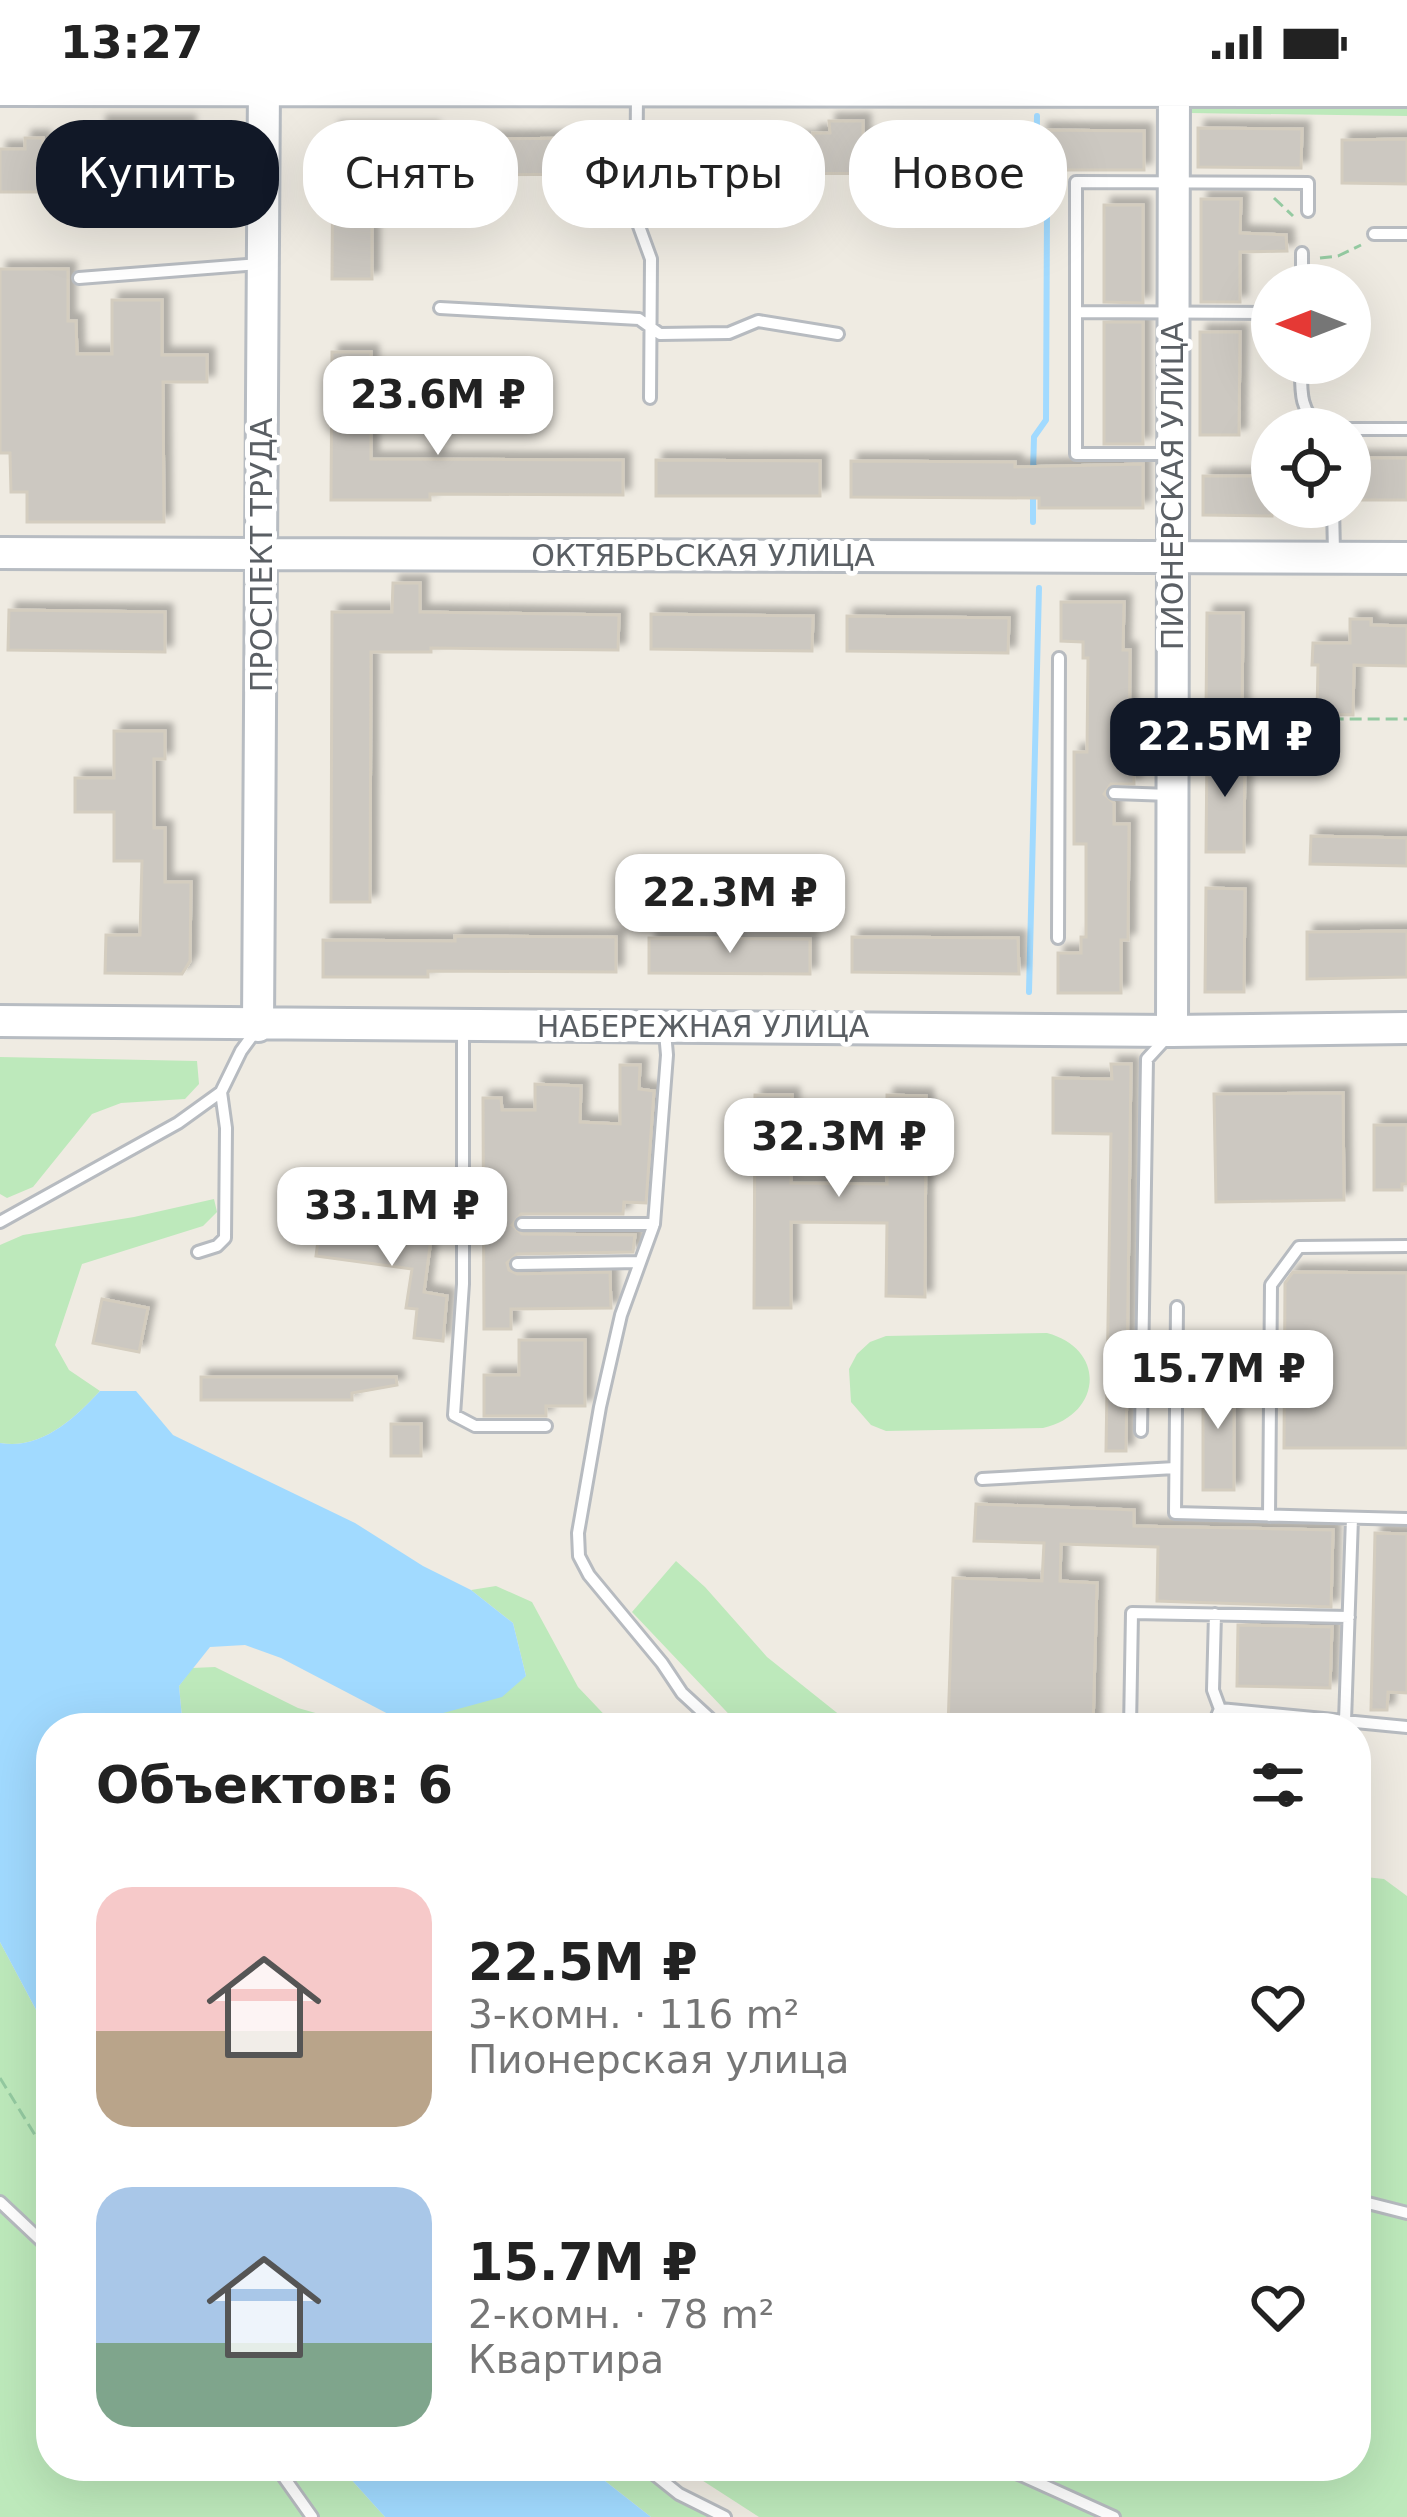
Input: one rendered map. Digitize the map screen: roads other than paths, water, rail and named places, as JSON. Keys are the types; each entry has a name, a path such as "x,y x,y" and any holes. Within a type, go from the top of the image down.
{"street":[{"name":"ПРОСПЕКТ ТРУДА","path":"259,1026 264,87"},
{"path":"0,90 1174,87 1407,91"},
{"name":"ПИОНЕРСКАЯ УЛИЦА","path":"1172,1031 1174,87"},
{"name":"ОКТЯБРЬСКАЯ УЛИЦА","path":"0,553 1407,558"},
{"name":"НАБЕРЕЖНАЯ УЛИЦА","path":"0,1021 1172,1031 1407,1028"}],"lane":[{"path":"626,88 635,218 651,259 650,398"},
{"path":"1174,454 1076,454 1076,182 1308,183 1308,211"},
{"path":"1379,234 1407,234"},
{"path":"1302,253 1302,264"},
{"path":"80,278 262,263"},
{"path":"440,308 639,319 660,334 729,333 758,321 838,334"},
{"path":"1076,312 1251,313"},
{"path":"1371,429 1407,429"},
{"path":"1333,528 1334,558"},
{"path":"1058,938 1059,658"},
{"path":"1058,793 1074,793"},
{"path":"1114,794 1173,795"},
{"path":"0,1222 178,1123 221,1092 259,1026"},
{"path":"463,1026 463,1284 454,1415 475,1426 546,1426"},
{"path":"664,1026 667,1055 654,1224 621,1315 600,1407 578,1533 579,1556 682,1694 703,1713"},
{"path":"1142,1431 1147,1059 1172,1031"},
{"path":"198,1252 225,1238 226,1128 221,1092"},
{"path":"522,1223 654,1224"},
{"path":"1269,1516 1271,1285 1299,1247 1407,1246"},
{"path":"517,1264 640,1262"},
{"path":"1177,1307 1175,1513 1407,1519"},
{"path":"982,1479 1175,1468"},
{"path":"1345,1713 1352,1518"},
{"path":"1130,1713 1132,1613 1348,1617"},
{"path":"1215,1615 1213,1690 1218,1713"},
{"path":"1220,1709 1262,1713"},
{"path":"1371,1724 1407,1727"},
{"path":"0,2202 36,2236"},
{"path":"1371,2204 1407,2213"},
{"path":"287,2481 312,2517"},
{"path":"663,2481 725,2517"},
{"path":"1034,2481 1114,2517"}],"water":[{"path":"100,1391 136,1391 173,1435 355,1523 471,1590 513,1623 526,1676 502,1697 443,1713 386,1713 281,1658 245,1645 210,1647 179,1686 182,1713 36,1713 36,2010 0,1942 0,1443 29,1442 68,1422"},
{"path":"353,2481 605,2481 651,2517 385,2517"}],"waterway":[{"path":"1033,472 1034,437 1046,420 1047,212 1036,195 1037,116"},
{"path":"1033,491 1033,522"},
{"path":"1029,992 1039,588"}]}
